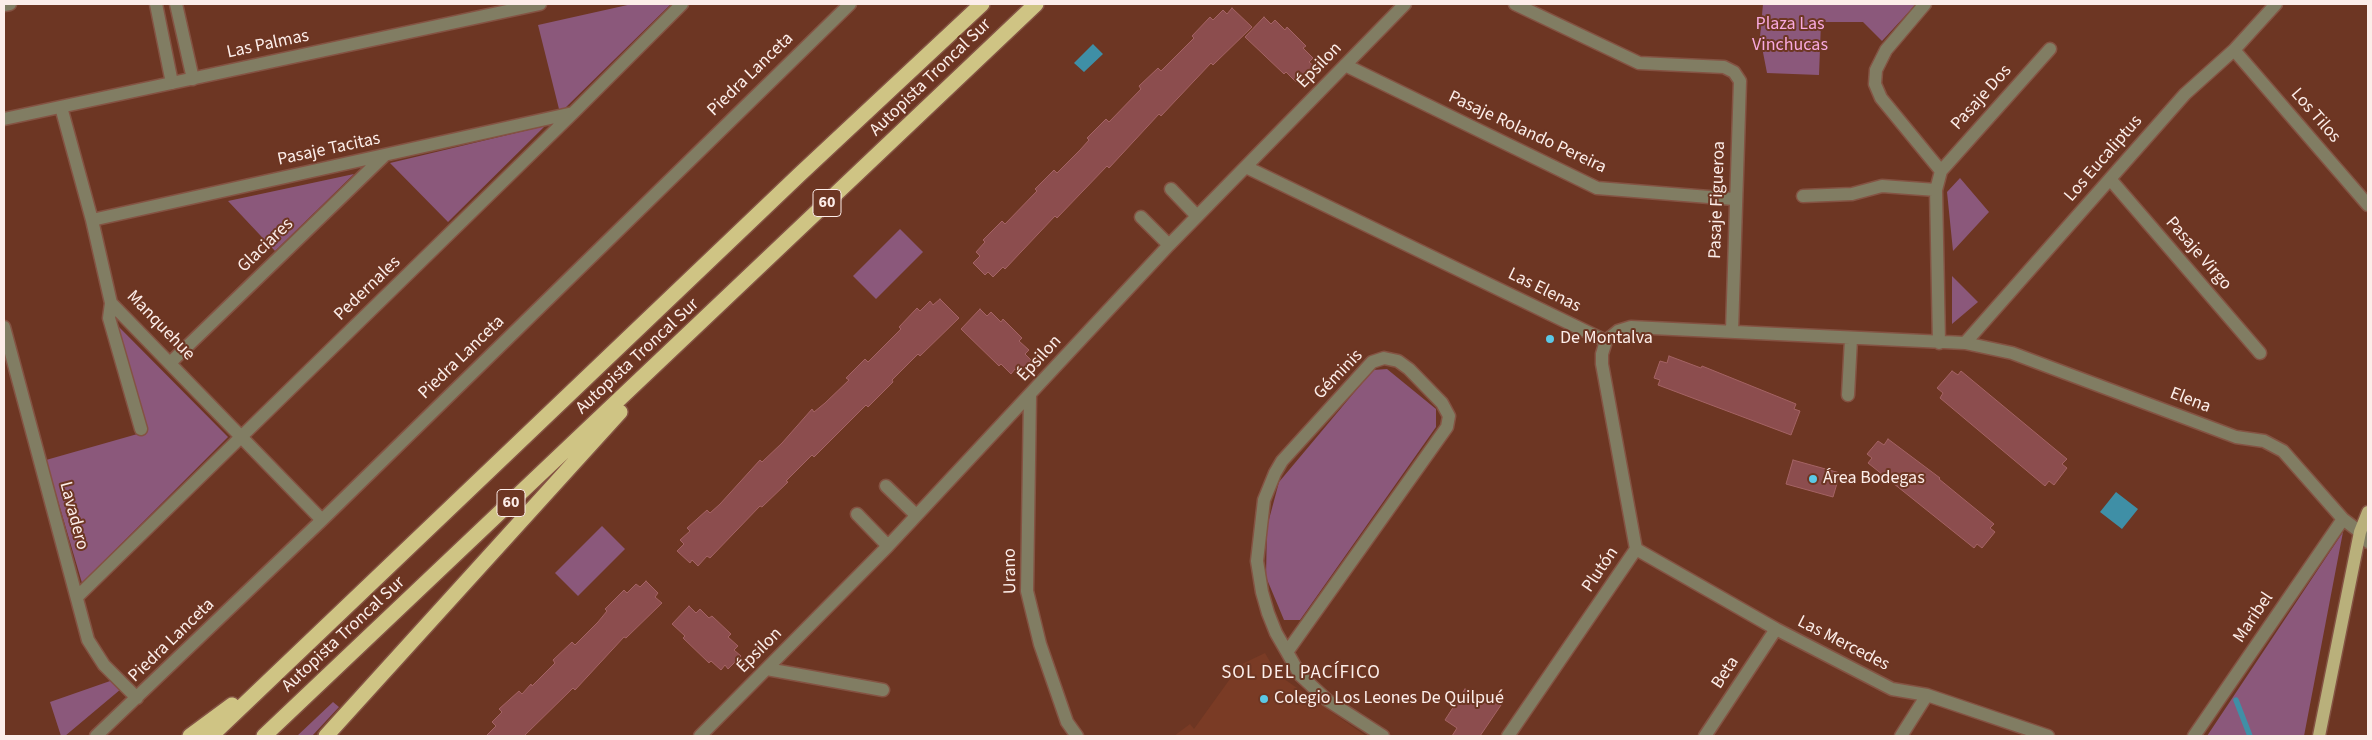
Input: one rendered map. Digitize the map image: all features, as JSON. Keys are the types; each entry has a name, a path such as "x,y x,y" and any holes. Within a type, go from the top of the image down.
{"highway":[{"name":"Autopista Troncal Sur","path":"211,736 798,175 982,4"},
{"name":"Autopista Troncal Sur","path":"264,736 1036,4"},
{"path":"326,736 699,324"},
{"path":"190,736 288,664"}],"main road":[{"path":"2319,736 2360,532 2368,512"}],"street":[{"path":"4,5 10,4"},
{"path":"156,4 172,83"},
{"path":"176,4 193,79"},
{"name":"Las Palmas","path":"4,119 193,79 494,9 540,4"},
{"name":"Pedernales","path":"77,597 574,113 682,4"},
{"name":"Piedra Lanceta","path":"96,736 138,698 322,520 850,4"},
{"name":"Épsilon","path":"700,736 888,546 1169,245 1405,4"},
{"name":"Pasaje Figueroa","path":"1515,4 1639,63 1724,67 1734,72 1740,81 1734,199 1732,331"},
{"path":"1926,4 1886,50 1876,70 1875,84 1881,98 1941,172 1936,190 1939,343"},
{"name":"Los Eucaliptus","path":"1965,343 2185,94 2234,50 2276,4"},
{"name":"Pasaje Dos","path":"1941,172 2050,49"},
{"name":"Los Tilos","path":"2234,50 2368,205"},
{"name":"Pasaje Rolando Pereira","path":"1345,65 1597,188 1734,199"},
{"name":"Manquehue","path":"61,107 92,220 111,303 171,362 322,520"},
{"name":"Pasaje Tacitas","path":"92,220 574,113"},
{"name":"Glaciares","path":"171,362 385,156"},
{"name":"Las Elenas","path":"1246,167 1606,341"},
{"name":"Pasaje Virgo","path":"2110,179 2260,353"},
{"path":"1803,196 1852,194 1882,186 1936,190"},
{"path":"1171,190 1197,216"},
{"path":"1142,217 1169,245"},
{"path":"111,303 109,318 141,429"},
{"name":"Lavadero","path":"4,327 88,640 104,665 138,698"},
{"path":"1606,341 1618,331 1631,327 1965,343"},
{"path":"1848,394 1851,338"},
{"name":"Plutón","path":"1508,736 1636,549 1602,364 1602,354 1606,341"},
{"name":"Elena","path":"1965,343 2012,352 2236,436 2264,441 2283,451 2343,519 2360,532 2368,542"},
{"name":"Géminis","path":"1287,652 1447,427 1449,416 1442,403 1409,369 1398,361 1384,358 1372,362 1282,461 1264,500 1257,561 1262,592 1268,613 1287,652 1300,674 1327,700 1383,736"},
{"name":"Urano","path":"1030,396 1027,591 1040,644 1067,722 1077,736"},
{"path":"886,486 916,515"},
{"path":"857,514 888,546"},
{"name":"Maribel","path":"2194,736 2343,519"},
{"name":"Las Mercedes","path":"1636,549 1776,629 1892,689 1927,695 2048,736"},
{"name":"Beta","path":"1705,736 1776,629"},
{"path":"767,668 883,690"},
{"path":"1901,736 1927,695"}],"shaded area":[{"name":"Colegio Los Leones De Quilpué","path":"1265,653 1277,674 1366,736 1174,736 1190,724 1194,729 1240,665"}],"green space":[{"path":"632,4 671,4 560,113 538,25"},
{"name":"Plaza Las Vinchucas","path":"1763,4 1916,4 1882,41 1863,22 1821,22 1819,75 1767,73 1760,37"},
{"path":"545,126 448,222 390,163"},
{"path":"354,174 275,251 228,201"},
{"path":"1960,178 1989,212 1953,251 1947,192"},
{"path":"900,229 923,252 876,299 853,276"},
{"path":"1952,276 1978,302 1952,324"},
{"path":"118,326 228,437 82,583 46,460 148,431"},
{"path":"1387,369 1436,409 1436,427 1300,620 1284,620 1266,577 1267,527 1279,482 1373,370"},
{"path":"602,526 625,549 578,596 555,573"},
{"path":"2343,532 2304,736 2207,736"},
{"path":"113,680 121,689 65,736 61,736 50,702"},
{"path":"333,702 339,707 312,736 297,736"}],"water":[{"path":"1093,44 1103,54 1084,72 1074,63"},
{"path":"2116,492 2138,509 2122,529 2100,512"}],"building":[{"path":"1232,8 1252,27 1213,65 1211,63 1161,116 1159,114 1109,168 1107,166 1057,218 1055,216 1005,269 1003,267 993,277 988,272 985,275 973,263 980,256 976,252 985,242 983,240 1002,221 1005,224 1037,191 1035,189 1054,170 1057,173 1080,150 1089,140 1087,138 1106,119 1109,122 1141,89 1139,86 1158,68 1161,71 1194,38 1192,36 1210,17 1213,20 1223,10 1227,14"},
{"path":"1264,17 1271,24 1275,20 1285,30 1287,27 1306,46 1303,48 1313,58 1309,62 1316,68 1303,80 1300,77 1296,82 1286,72 1284,74 1245,37"},
{"path":"940,299 959,318 920,356 918,354 868,407 866,405 814,457 812,455 786,481 788,482 762,507 760,506 710,558 707,556 698,566 692,560 690,563 677,551 684,544 680,540 690,531 687,528 707,510 710,513 720,504 760,460 762,462 782,443 812,409 814,412 825,403 849,380 846,378 865,359 868,362 901,329 899,327 917,308 920,311 930,301 933,305"},
{"path":"980,309 987,316 991,312 1001,322 1003,319 1022,338 1019,341 1029,350 1025,354 1031,360 1019,373 1015,369 1011,374 1001,364 999,366 961,329"},
{"path":"1669,356 1701,368 1702,366 1796,404 1794,409 1800,411 1791,435 1658,385 1660,380 1654,378 1660,361 1667,363"},
{"path":"1952,371 1958,375 1961,371 2067,459 2062,464 2067,468 2054,485 2049,481 2045,486 1940,398 1943,393 1937,388"},
{"path":"1888,439 1940,478 1994,524 1990,528 1995,532 1982,548 1977,544 1974,548 1868,463 1872,458 1867,454 1878,441 1884,445"},
{"name":"Área Bodegas","path":"1793,460 1840,473 1833,497 1786,484"},
{"path":"646,581 658,593 655,597 662,603 626,638 624,637 575,690 573,688 524,736 486,736 496,726 492,722 502,712 499,709 519,691 522,694 531,684 532,686 555,663 553,660 572,642 575,645 598,622 607,611 605,609 624,590 627,593 636,584 640,587"},
{"path":"689,606 696,613 700,609 709,618 712,616 731,634 728,637 738,646 734,650 741,656 728,669 725,665 721,670 711,661 709,663 683,638 685,636 672,624"},
{"path":"1465,689 1480,699 1483,693 1501,705 1480,736 1452,736 1457,728 1445,720"}],"waterway":[{"path":"2236,700 2250,736"}],"place":[{"name":"De Montalva","path":"1550,339"},
{"name":"Área Bodegas","path":"1813,479"},
{"name":"Colegio Los Leones De Quilpué","path":"1264,699"}],"district":[{"name":"SOL DEL PACÍFICO","path":"1301,674"}]}
